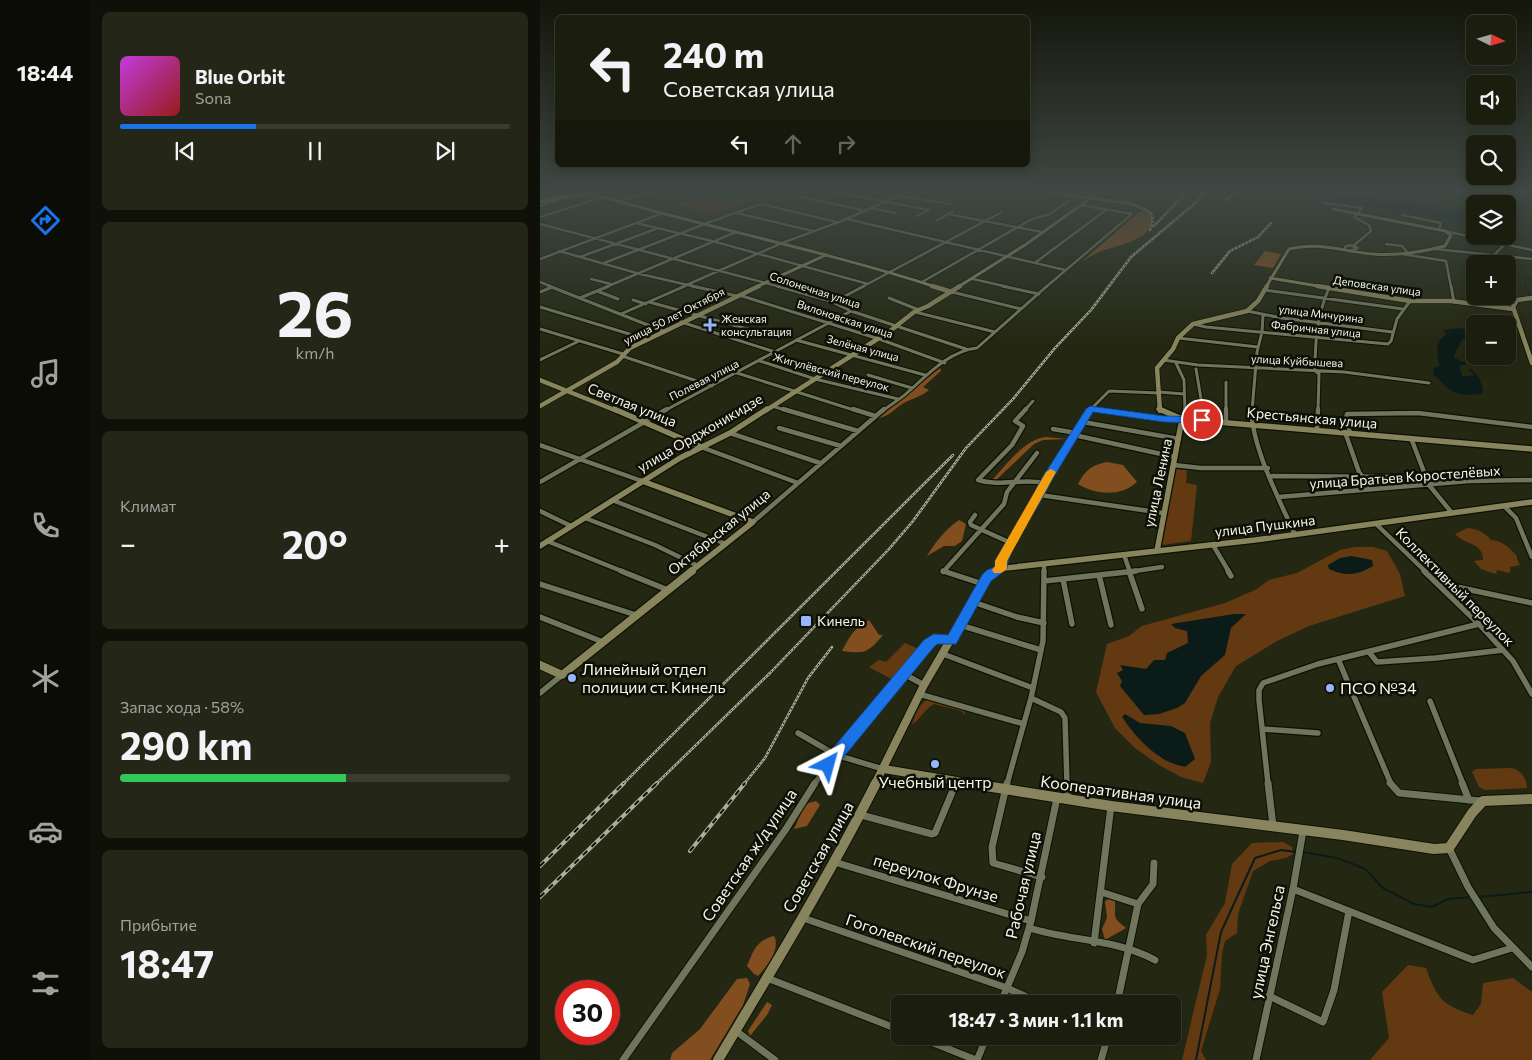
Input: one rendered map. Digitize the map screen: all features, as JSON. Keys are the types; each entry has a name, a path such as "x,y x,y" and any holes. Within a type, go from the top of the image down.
{"street":[{"path":"540,259 586,241"},
{"name":"Солонечная улица","path":"611,241 722,270 832,303 966,349"},
{"path":"580,258 621,241"},
{"path":"603,264 660,241"},
{"path":"580,298 711,241"},
{"path":"714,241 868,284"},
{"path":"776,241 891,272 952,292 1021,309"},
{"path":"621,314 786,241"},
{"path":"940,241 1065,270"},
{"path":"832,303 949,241"},
{"path":"922,282 994,241"},
{"name":"улица Орджоникидзе","path":"540,546 642,481 701,447 730,433 879,338 897,325 898,322 952,292 1029,241"},
{"path":"1036,262 1064,241"},
{"name":"Октябрьская улица","path":"540,693 753,522 925,375 966,349 977,348 1065,270 1101,241"},
{"path":"1353,246 1358,241"},
{"path":"1176,363 1184,380 1184,419 1159,409 1157,368 1173,348 1178,338 1193,324 1247,312 1255,308 1277,264 1289,249 1313,245 1374,254 1396,253 1435,249 1446,246 1448,241"},
{"path":"1386,244 1402,246 1407,252"},
{"path":"1435,249 1494,255 1504,245"},
{"path":"1510,245 1532,250"},
{"path":"1346,246 1358,248 1348,250 1346,246"},
{"name":"Вилоновская улица","path":"559,251 687,285 738,295 879,338 945,364"},
{"path":"1396,253 1446,261 1454,302"},
{"name":"улица 50 лет Октября","path":"540,406 614,364 630,348 663,330 826,255"},
{"path":"1516,257 1532,259"},
{"name":"Деповская улица","path":"1270,278 1410,300 1466,303"},
{"path":"591,279 613,284"},
{"path":"973,279 1039,294"},
{"path":"540,282 663,330"},
{"path":"540,292 552,287"},
{"path":"1317,430 1319,374 1315,371 1317,338 1324,298 1329,288"},
{"name":"Деповская улица","path":"1264,290 1402,309"},
{"path":"597,291 618,299"},
{"path":"889,298 917,311 995,332"},
{"path":"1531,298 1517,300 1513,309 1532,363"},
{"path":"633,300 755,331"},
{"path":"1392,332 1402,309 1410,300"},
{"name":"Деповская улица","path":"1479,305 1513,309"},
{"path":"540,306 646,339"},
{"name":"Полевая улица","path":"540,482 644,421 851,311"},
{"name":"улица Мичурина","path":"1247,312 1392,332"},
{"path":"1263,315 1262,332 1258,347 1252,416 1268,468 1295,535"},
{"path":"680,322 756,344 775,352"},
{"name":"Фабричная улица","path":"1193,324 1206,327 1388,344 1391,341 1392,332"},
{"path":"540,329 712,386"},
{"path":"1178,338 1258,347"},
{"name":"Зелёная улица","path":"796,340 925,375"},
{"path":"540,360 579,341"},
{"name":"улица Куйбышева","path":"1163,360 1176,363 1375,374 1429,383"},
{"name":"Жигулёвский переулок","path":"760,361 815,379 898,399"},
{"path":"1196,369 1203,405 1202,420"},
{"path":"737,373 875,416"},
{"path":"868,375 912,388"},
{"name":"Светлая улица","path":"540,380 644,421 701,447 798,483"},
{"path":"1226,382 1226,422"},
{"path":"1001,569 1001,561 1011,542 1040,495 1044,483 1090,409 1109,391 1184,394"},
{"path":"1033,401 1015,421 1023,426 1012,445 978,480 990,484 1030,480 1044,483"},
{"path":"772,406 858,431"},
{"name":"Крестьянская улица","path":"1090,409 1154,418 1202,420 1532,449"},
{"path":"1154,418 1165,413"},
{"path":"1372,489 1359,472 1348,433 1347,414 1418,413 1532,427"},
{"name":"улица Ленина","path":"1158,552 1163,513 1184,419"},
{"path":"1083,422 1179,439"},
{"path":"779,428 841,446"},
{"path":"1053,429 1176,457"},
{"path":"730,433 820,464"},
{"path":"1411,438 1429,485 1452,513"},
{"path":"540,445 753,522"},
{"path":"982,584 942,572 1004,504 1007,492 1037,453"},
{"path":"1174,465 1201,468 1268,468"},
{"path":"1272,476 1362,475 1439,479 1446,483"},
{"name":"улица Братьев Коростелёвых","path":"1280,497 1446,483 1532,480"},
{"path":"1040,495 1163,513"},
{"path":"612,500 726,544"},
{"name":"улица Пушкина","path":"1001,569 1295,535 1532,502"},
{"path":"1504,506 1516,518 1532,557"},
{"path":"540,511 571,526"},
{"path":"975,515 970,522 971,525 1011,542"},
{"path":"584,518 655,545 698,566"},
{"name":"Коллективный переулок","path":"1376,524 1479,624 1513,660 1532,694"},
{"path":"547,542 668,590"},
{"path":"1213,545 1231,576"},
{"path":"1124,555 1142,609"},
{"path":"1042,876 993,863 992,847 1005,790 1031,698 1041,650 1044,623 1042,608 1044,564"},
{"path":"1044,581 1162,567"},
{"name":"Советская улица","path":"718,1060 860,814 884,769 919,694 982,584 991,573 1001,569"},
{"path":"1099,575 1111,625"},
{"path":"1063,579 1072,624"},
{"path":"1436,583 1532,603"},
{"path":"540,584 637,615"},
{"path":"973,602 1001,610 1026,621 1044,623"},
{"path":"540,617 603,642"},
{"path":"1273,827 1259,695 1263,683 1270,679 1338,659 1479,624"},
{"path":"960,625 1041,650"},
{"name":"Советская ж/д улица","path":"623,1060 781,836 820,774 934,639 951,640"},
{"path":"1369,652 1377,662 1436,658 1503,650"},
{"path":"943,654 1033,688"},
{"path":"1338,659 1390,785 1399,793 1483,801 1532,799"},
{"path":"540,665 562,675"},
{"path":"904,674 924,685"},
{"path":"919,694 1024,724"},
{"path":"1031,698 1061,712 1065,718 1068,799"},
{"path":"1430,701 1469,800"},
{"path":"1262,729 1318,733"},
{"name":"Кооперативная улица","path":"798,733 836,755 884,769 1111,806 1303,830 1434,849 1449,848"},
{"path":"860,814 932,834 935,833 956,781"},
{"name":"Рабочая улица","path":"1004,995 1030,925 1042,876 1057,798"},
{"path":"1483,801 1472,813 1449,848 1480,908 1494,928 1532,967"},
{"path":"1094,943 1111,806"},
{"name":"улица Энгельса","path":"1256,1060 1293,889 1303,830"},
{"name":"переулок Фрунзе","path":"833,861 1030,925 1043,933 1127,947 1155,960"},
{"path":"1119,995 1127,947 1138,904 1154,884 1154,863"},
{"path":"1293,889 1472,960 1512,948"},
{"path":"1101,892 1138,904"},
{"path":"1269,996 1323,1022 1334,990 1349,911"},
{"name":"Гоголевский переулок","path":"801,918 1007,988 1022,995"},
{"path":"767,978 891,1026"},
{"path":"735,1031 775,1060"},
{"path":"939,1045 977,1060 983,1045"},
{"path":"1101,1060 1105,1045"}],"shaded area":[{"path":"1105,241 1130,241 1099,252 1081,262"},
{"path":"1265,251 1281,254 1273,268 1254,265"},
{"path":"1462,328 1465,330 1466,340 1463,338 1453,357 1466,364 1459,366 1462,376 1474,376 1469,369 1471,369 1478,377 1483,388 1483,392 1480,394 1466,395 1455,393 1433,375 1434,368 1440,366 1438,344 1447,334 1443,330"},
{"path":"940,368 941,371 923,387 929,390 904,403 886,416 879,418 878,416"},
{"path":"1046,437 1067,439 1043,440 1034,444 996,480 993,479 1024,447 1031,442"},
{"path":"1107,462 1123,465 1137,482 1124,490 1108,493 1085,488 1078,484 1083,475 1090,469"},
{"path":"1176,469 1187,470 1186,483 1197,485 1191,541 1162,545"},
{"path":"959,520 966,524 962,541 955,546 944,546 927,556 941,536"},
{"path":"1468,528 1481,531 1491,540 1506,545 1517,556 1520,565 1510,567 1510,573 1497,570 1496,574 1481,569 1474,561 1483,560 1480,550 1455,534"},
{"path":"1355,547 1373,547 1387,551 1400,574 1405,596 1309,626 1277,641 1236,666 1218,697 1210,723 1211,762 1203,783 1181,777 1159,765 1135,748 1115,728 1096,692 1107,644 1129,636 1142,626 1225,603 1257,589 1269,580 1297,573 1340,550"},
{"path":"1351,556 1372,560 1373,566 1352,574 1329,569 1328,565 1340,558"},
{"path":"1234,614 1246,614 1231,628 1225,655 1201,676 1185,703 1159,714 1144,715 1120,686 1122,681 1117,673 1123,670 1120,665 1146,669 1154,660 1165,660 1167,653 1188,643 1187,631 1175,628 1171,624"},
{"path":"869,620 879,635 883,635 878,641 866,651 842,651 853,633"},
{"path":"905,643 921,650 895,681 869,667 879,660 886,662"},
{"path":"932,697 964,709 965,715 961,711 934,704 912,725 916,712 921,705"},
{"path":"1125,714 1140,723 1171,726 1185,733 1195,759 1185,767 1157,755 1141,741 1128,725 1122,717"},
{"path":"1512,768 1523,775 1527,788 1485,790 1479,787 1472,772 1476,769"},
{"path":"816,801 820,805 807,826 794,829 805,804"},
{"path":"1283,842 1292,847 1293,854 1286,858 1270,861 1253,871 1238,914 1237,933 1225,941 1222,953 1220,989 1201,1051 1206,1060 1182,1060 1207,955 1206,935 1225,903 1232,864 1252,843"},
{"path":"1109,899 1115,901 1115,917 1126,928 1105,940 1102,929 1107,918 1105,901"},
{"path":"774,936 776,946 774,952 758,976 747,966 756,946 763,940"},
{"path":"1408,965 1426,968 1438,994 1447,1004 1473,1015 1481,1004 1483,983 1513,978 1532,992 1532,1060 1370,1060 1389,1038 1382,992"},
{"path":"747,978 750,984 743,1005 710,1060 670,1060 672,1053 700,1029 737,979"},
{"path":"767,1002 772,1005 767,1015 750,1036 748,1031"}],"waterway":[{"path":"1530,295 1525,288 1527,279 1532,277"},
{"path":"1196,1060 1221,932 1255,858 1281,850 1296,852"},
{"path":"1303,852 1337,858 1365,869 1383,888 1414,904 1432,907 1448,899 1472,897"},
{"path":"1479,897 1532,892"}],"railway":[{"path":"656,784 770,673 889,549 913,521 966,448 1013,399 1055,348 1091,310 1131,257 1150,241"},
{"path":"1212,273 1230,251 1249,241"},
{"path":"623,784 953,455"},
{"path":"744,784 765,758 808,678 832,647"},
{"path":"540,866 624,783"},
{"path":"540,897 657,783"},
{"path":"690,851 745,783"}],"slow traffic":[{"path":"998,570 1001,569 1001,561 1040,495 1044,483 1051,472"}],"place":[{"name":"Женская консультация","path":"710,325"},
{"name":"Кинель","path":"806,621"},
{"name":"Линейный отдел полиции ст. Кинель","path":"572,678"},
{"name":"ПСО №34","path":"1330,688"},
{"name":"Учебный центр","path":"935,764"}],"route":[{"path":"828,765 929,644 934,639 951,640 986,578 991,573 1001,569 1001,561 1011,542 1040,495 1044,483 1090,409 1164,419 1202,420"}]}
